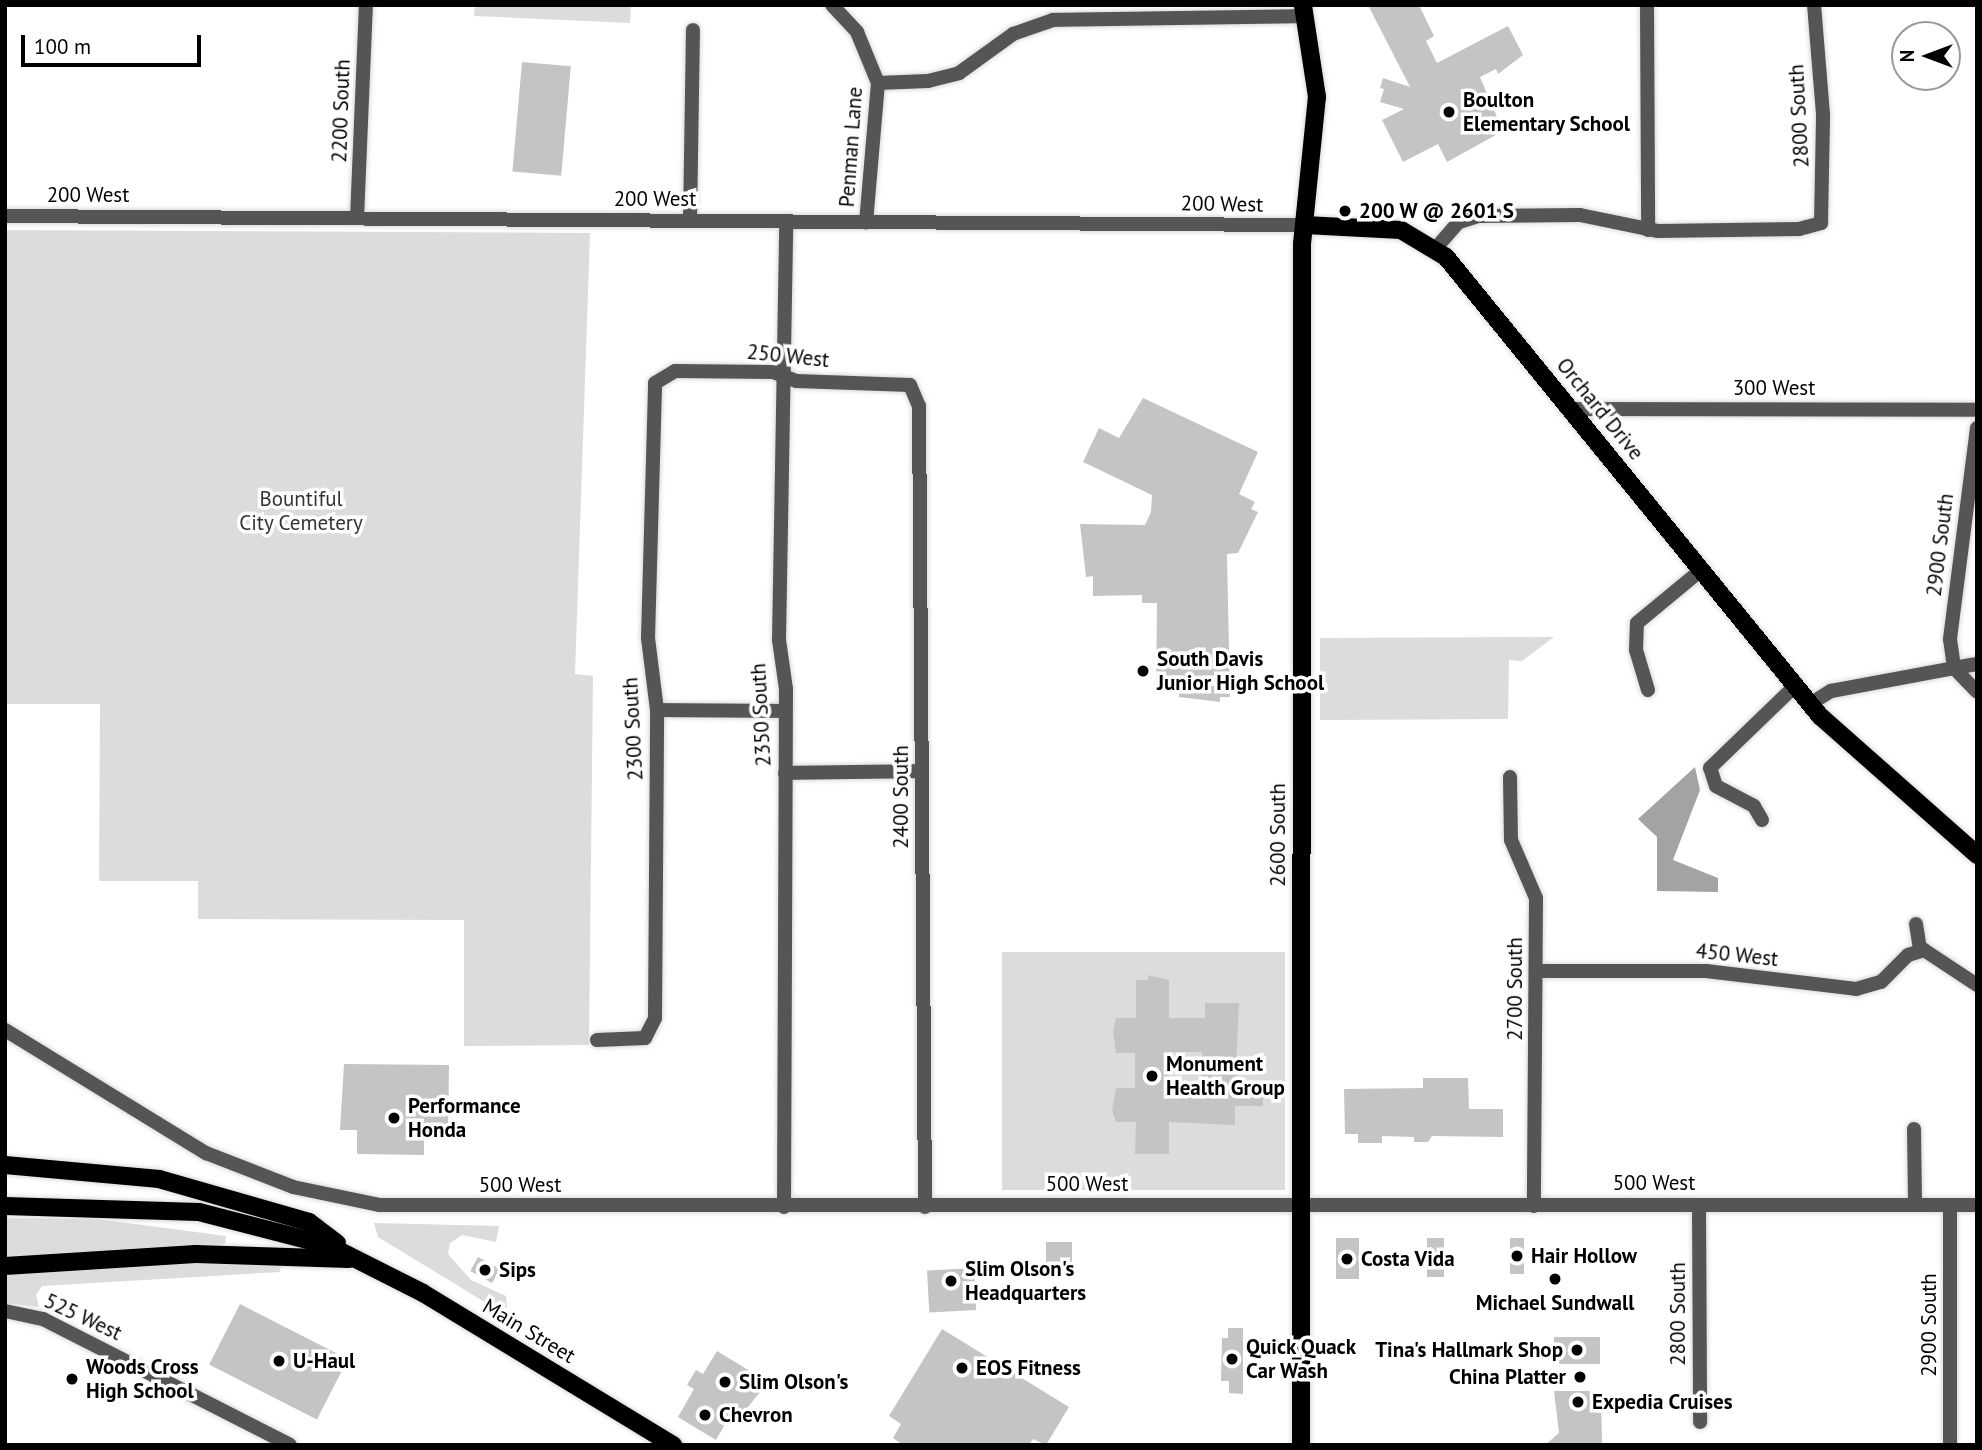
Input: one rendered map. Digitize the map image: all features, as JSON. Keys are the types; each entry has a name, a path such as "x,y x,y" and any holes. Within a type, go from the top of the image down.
{"main road":[{"path":"1304,11 1317,124 1305,225"},
{"name":"Orchard Drive","path":"1305,225 1387,227 1436,248 1811,704 1846,743 1977,855"},
{"name":"2600 South","path":"1301,1445 1305,225"},
{"path":"5,1165 128,1175 199,1189 309,1222 359,1260"},
{"path":"5,1206 200,1212 285,1231 359,1260"},
{"path":"5,1266 197,1254 359,1260"},
{"name":"Main Street","path":"359,1260 673,1445"}],"street":[{"name":"2200 South","path":"357,218 366,5"},
{"name":"Penman Lane","path":"832,5 857,32 878,83 866,222"},
{"path":"1436,248 1459,222 1479,216 1587,215 1648,230 1647,5"},
{"name":"2800 South","path":"1648,230 1799,229 1821,223 1823,114 1814,5"},
{"path":"878,83 929,81 959,73 1020,31 1069,12 1304,11"},
{"path":"690,220 693,30"},
{"name":"200 West","path":"5,216 1305,225"},
{"name":"2350 South","path":"785,1207 785,711 779,648 786,221"},
{"name":"250 West","path":"658,378 675,370 784,376 914,388"},
{"name":"2300 South","path":"597,1040 650,1036 655,1018 657,710 648,638 652,394 658,378"},
{"name":"2400 South","path":"914,388 919,405 925,1207"},
{"name":"300 West","path":"1571,409 1977,410"},
{"name":"2900 South","path":"1954,668 1950,633 1977,428"},
{"path":"1647,690 1636,650 1637,623 1701,569"},
{"path":"1811,704 1831,691 1977,664"},
{"path":"1954,668 1977,692"},
{"path":"1762,820 1754,806 1716,786 1710,768 1795,686"},
{"path":"657,710 785,711"},
{"path":"785,773 922,771"},
{"name":"2700 South","path":"1510,777 1511,840 1536,898 1534,1206"},
{"path":"1916,924 1920,950 1938,955 1977,985"},
{"name":"450 West","path":"1536,971 1706,971 1856,989 1889,978 1920,950"},
{"name":"500 West","path":"5,1030 206,1153 293,1188 380,1205 1977,1205"},
{"path":"1914,1129 1915,1205"},
{"name":"2800 South","path":"1699,1205 1700,1423"},
{"name":"2900 South","path":"1950,1205 1950,1445"},
{"name":"525 West","path":"5,1311 43,1319 290,1445"}],"green space":[{"path":"475,5 631,5 630,23 474,16"},
{"name":"Bountiful City Cemetery","path":"5,230 590,233 575,674 593,676 589,1045 464,1046 464,920 198,919 198,881 99,881 100,704 5,704"},
{"path":"1554,637 1522,661 1509,660 1508,719 1320,720 1320,638"},
{"path":"1002,952 1285,952 1285,1190 1002,1190"},
{"path":"5,1218 97,1219 226,1236 225,1244 5,1259"},
{"path":"374,1223 499,1226 496,1242 462,1235 450,1243 448,1254 471,1280 506,1296 507,1307 496,1309 378,1237"},
{"path":"209,1262 281,1266 280,1272 42,1286 36,1295 39,1307 5,1303 5,1275"}],"shaded area":[{"path":"1695,767 1700,790 1673,860 1718,878 1718,892 1657,891 1657,837 1638,819"}],"building":[{"name":"Boulton Elementary School","path":"1368,5 1419,5 1434,36 1426,41 1437,63 1508,26 1523,55 1498,74 1496,69 1480,77 1503,131 1447,162 1438,144 1403,162 1382,120 1404,109 1380,102 1384,89 1380,88 1383,78 1410,87"},
{"path":"522,62 571,66 561,176 512,172"},
{"name":"South Davis Junior High School","path":"1143,398 1258,452 1239,494 1255,502 1251,509 1258,512 1238,553 1227,554 1230,697 1220,697 1220,702 1179,697 1179,689 1156,689 1157,603 1142,603 1142,595 1093,596 1093,576 1086,577 1080,524 1145,525 1151,512 1152,495 1083,462 1099,428 1119,438"},
{"name":"Monument Health Group","path":"1148,975 1169,980 1169,1018 1205,1018 1205,1003 1239,1003 1235,1089 1263,1089 1263,1106 1235,1106 1235,1125 1169,1122 1169,1154 1135,1154 1136,1122 1116,1122 1112,1110 1116,1088 1135,1088 1135,1053 1116,1053 1113,1031 1116,1018 1136,1018 1136,980 1148,980","holes":["1169,1052 1202,1052 1202,1088 1169,1088"]},
{"name":"Performance Honda","path":"344,1064 449,1065 448,1133 424,1132 424,1155 357,1154 357,1130 340,1130"},
{"path":"1423,1078 1468,1078 1469,1109 1503,1109 1503,1137 1432,1136 1428,1142 1414,1142 1414,1137 1382,1136 1382,1143 1358,1143 1358,1134 1345,1134 1344,1089 1423,1088"},
{"name":"Costa Vida","path":"1336,1238 1359,1238 1359,1279 1336,1279"},
{"path":"1427,1238 1444,1238 1444,1277 1427,1277"},
{"name":"Hair Hollow","path":"1510,1238 1524,1238 1524,1274 1510,1274"},
{"path":"1046,1242 1072,1242 1072,1262 1046,1262"},
{"name":"Sips","path":"478,1257 500,1269 492,1283 470,1271"},
{"name":"Slim Olson's Headquarters","path":"974,1268 976,1310 929,1312 927,1270"},
{"name":"U-Haul","path":"240,1304 348,1359 317,1420 209,1365"},
{"name":"Quick Quack Car Wash","path":"1228,1328 1243,1328 1243,1394 1229,1393 1229,1381 1221,1381 1222,1338 1228,1338"},
{"name":"EOS Fitness","path":"942,1329 1069,1407 1046,1445 1033,1439 1029,1445 903,1445 893,1438 901,1424 889,1416"},
{"name":"Tina's Hallmark Shop","path":"1554,1337 1600,1337 1600,1364 1554,1364"},
{"name":"Slim Olson's","path":"717,1351 763,1379 764,1387 740,1417 732,1412 716,1440 678,1417 694,1389 687,1385 696,1370 703,1374"},
{"path":"1554,1391 1601,1391 1602,1445 1545,1445 1559,1433"}],"place":[{"name":"Boulton Elementary School","path":"1449,112"},
{"name":"200 W @ 2601 S","path":"1345,211"},
{"name":"South Davis Junior High School","path":"1143,671"},
{"name":"Monument Health Group","path":"1152,1076"},
{"name":"Performance Honda","path":"394,1118"},
{"name":"Hair Hollow","path":"1517,1256"},
{"name":"Costa Vida","path":"1347,1259"},
{"name":"Sips","path":"485,1270"},
{"name":"Michael Sundwall","path":"1555,1279"},
{"name":"Slim Olson's Headquarters","path":"951,1281"},
{"name":"Tina's Hallmark Shop","path":"1577,1350"},
{"name":"Quick Quack Car Wash","path":"1232,1359"},
{"name":"U-Haul","path":"279,1361"},
{"name":"EOS Fitness","path":"962,1368"},
{"name":"China Platter","path":"1580,1377"},
{"name":"Woods Cross High School","path":"72,1379"},
{"name":"Slim Olson's","path":"725,1382"},
{"name":"Expedia Cruises","path":"1578,1402"},
{"name":"Chevron","path":"705,1415"}]}
